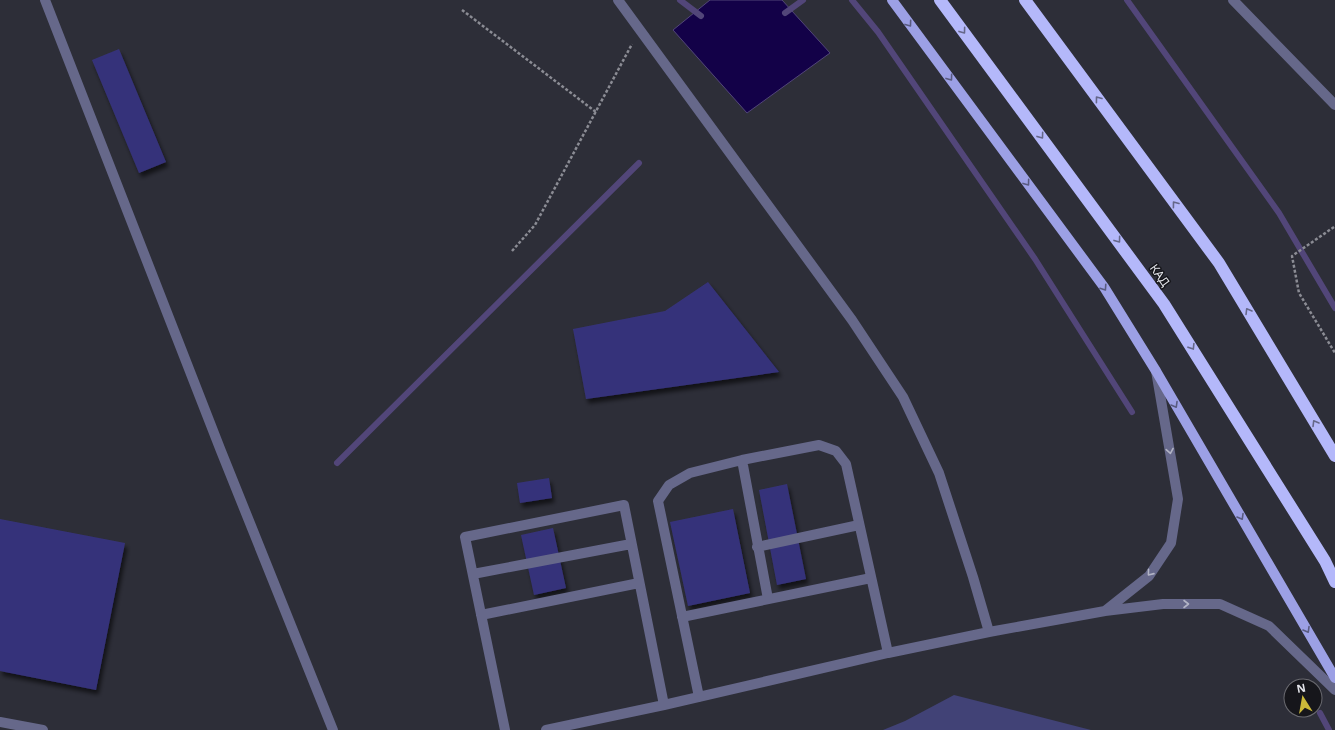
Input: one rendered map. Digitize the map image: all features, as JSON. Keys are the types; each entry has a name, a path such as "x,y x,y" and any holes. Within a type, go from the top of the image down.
{"highway":[{"name":"КАД","path":"940,0 1164,304 1325,561 1335,582"},
{"path":"1025,0 1219,263 1335,456"}],"main road":[{"path":"892,0 1104,287 1156,372 1335,678"}],"street":[{"path":"45,0 224,458 333,730"},
{"path":"618,0 852,320 903,397 939,473 973,577 989,632"},
{"path":"1233,0 1335,105"},
{"path":"1105,611 1149,576 1170,543 1178,499 1156,372"},
{"path":"699,697 658,501 669,485 690,473 742,460 819,446 836,450 846,464 888,653"},
{"path":"742,460 757,547 768,599"},
{"path":"505,730 465,538 624,505 664,705"},
{"path":"757,547 859,525"},
{"path":"473,574 631,544"},
{"path":"682,616 871,578"},
{"path":"481,615 639,583"},
{"path":"546,730 664,705 888,653 989,632 1105,611 1163,604 1220,604 1269,626 1335,690"},
{"path":"0,722 43,730"}],"path":[{"path":"462,10 596,112"},
{"path":"512,251 536,225 640,30"},
{"path":"1334,227 1292,256 1298,293 1335,353"}],"shaded area":[{"path":"710,0 782,0 830,53 747,113 673,30"},
{"path":"954,695 1091,730 883,730 905,721"}],"building":[{"path":"119,49 166,162 139,173 92,60"},
{"path":"708,282 779,372 586,399 573,329 665,311"},
{"path":"549,478 552,498 520,503 517,483"},
{"path":"787,484 806,579 777,585 759,490"},
{"path":"733,509 750,593 688,606 670,522"},
{"path":"0,519 125,543 96,690 0,671"},
{"path":"553,528 566,588 534,595 521,535"}],"waterway":[{"path":"680,0 701,16"},
{"path":"785,13 803,0"},
{"path":"852,0 878,32 1035,259 1132,412"},
{"path":"1127,0 1279,213 1335,308"},
{"path":"337,463 639,163"},
{"path":"1323,718 1329,730"}]}
